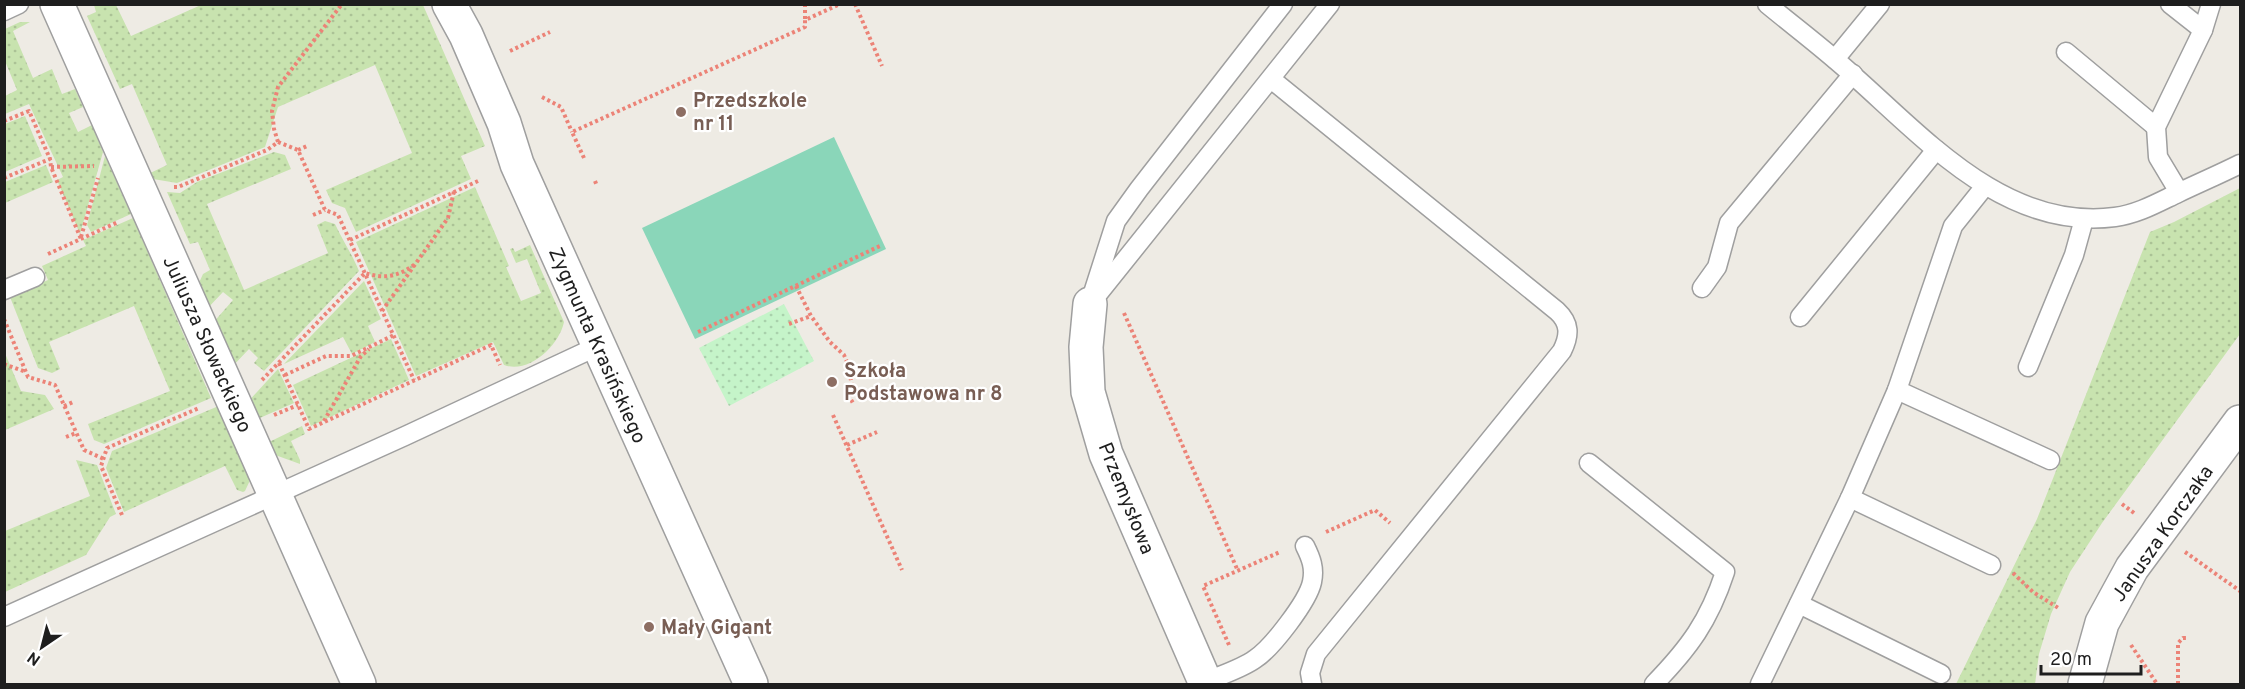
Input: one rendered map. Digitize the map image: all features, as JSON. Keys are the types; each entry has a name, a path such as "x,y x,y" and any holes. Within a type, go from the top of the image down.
{"street":[{"name":"Juliusza Słowackiego","path":"57,4 359,684"},
{"name":"Zygmunta Krasińskiego","path":"449,4 470,45 508,133 517,164 751,684"},
{"name":"Przemysłowa","path":"1100,292 1086,346 1088,392 1106,454 1205,683"},
{"name":"Janusza Korczaka","path":"2085,684 2102,623 2132,568 2241,422"}],"lane":[{"path":"4,11 19,4"},
{"path":"1100,292 1116,221 1145,180 1283,4"},
{"path":"1100,292 1330,4"},
{"path":"1767,4 1835,59 1936,150 1985,186 2032,208 2084,219 2116,217 2145,210 2241,164"},
{"path":"1835,59 1880,4"},
{"path":"2170,4 2203,30"},
{"path":"2179,192 2158,156 2156,127 2203,30 2211,4"},
{"path":"2066,52 2156,127"},
{"path":"1702,288 1717,267 1730,223 1853,75"},
{"path":"1271,79 1557,311 1566,319 1569,330 1568,340 1562,351 1316,654 1310,673 1312,684"},
{"path":"1800,317 1936,150"},
{"path":"1760,684 1850,498 1897,390 1953,226 1985,186"},
{"path":"2028,367 2074,255 2084,219"},
{"path":"4,290 35,277"},
{"path":"4,617 598,346"},
{"path":"1897,390 2050,460"},
{"path":"1589,463 1725,572 1716,602 1696,637 1654,684"},
{"path":"1850,498 1991,565"},
{"path":"1205,683 1256,659 1265,651 1303,602 1312,582 1313,570 1305,546"},
{"path":"1799,604 1941,674"}],"path":[{"path":"278,142 272,111 278,87 342,4"},
{"path":"572,132 805,27 805,4"},
{"path":"805,20 840,4"},
{"path":"855,4 882,66"},
{"path":"519,46 550,32"},
{"path":"542,97 561,107 584,158"},
{"path":"4,121 28,111 50,159 51,167 81,239"},
{"path":"136,182 178,187 267,150 278,142"},
{"path":"278,142 298,150 325,210"},
{"path":"298,150 307,146"},
{"path":"4,178 50,159"},
{"path":"51,167 101,167"},
{"path":"81,239 98,176"},
{"path":"350,240 478,181"},
{"path":"382,311 448,218 454,191"},
{"path":"313,215 325,210 338,215 414,380"},
{"path":"44,256 124,219"},
{"path":"698,332 882,245"},
{"path":"364,273 390,278 414,266"},
{"path":"122,515 101,466 107,448 233,401 279,363 364,273"},
{"path":"796,286 811,316 830,342 844,354 852,386 849,396 854,405"},
{"path":"1100,292 1238,571"},
{"path":"789,324 811,316"},
{"path":"4,319 28,377 55,385 84,450 104,459"},
{"path":"285,375 326,356 351,356 394,335"},
{"path":"279,363 309,429 491,345 510,387"},
{"path":"322,423 333,409 361,356 371,346"},
{"path":"4,364 26,372"},
{"path":"64,406 73,402"},
{"path":"833,415 902,570"},
{"path":"847,445 877,432"},
{"path":"66,437 76,433"},
{"path":"1231,574 1203,586 1239,667"},
{"path":"2033,592 2060,609"},
{"path":"2178,684 2178,643 2183,638 2187,638"}],"green space":[{"path":"94,5 116,5 131,36 201,5 423,5 485,146 461,156 471,179 356,232 345,208 332,203 326,190 412,153 375,65 278,107 265,147 177,183 147,178 146,175 167,165 132,84 120,89 87,16 96,12"},
{"path":"20,22 30,22 13,31 33,78 52,69 62,94 75,89 83,107 69,113 78,132 92,125 103,152 80,234 57,180 63,177 29,104 5,114 5,96 17,90 5,61 5,29"},
{"path":"25,116 42,156 5,172 5,124"},
{"path":"834,137 886,249 695,339 642,228"},
{"path":"274,152 285,155 291,169 207,204 244,290 328,253 317,225 325,221 335,224 359,271 264,371 254,363 258,358 249,349 231,368 212,324 233,300 223,292 205,311 198,285 203,274 210,270 198,242 190,244 167,192 180,193 197,182"},
{"path":"105,156 131,214 91,232 87,225"},
{"path":"46,165 53,182 5,203 5,182"},
{"path":"475,187 509,266 506,267 521,301 541,293 527,259 516,263 510,249 513,248 515,252 530,245 564,322 556,340 542,356 533,362 514,367 504,365 493,342 416,376 356,242"},
{"path":"2240,188 2240,334 2102,523 2070,572 2051,614 2039,654 2035,684 1956,684 2037,519 2150,232"},
{"path":"133,218 211,398 104,444 94,440 88,424 170,391 134,306 49,342 60,369 52,373 38,368 10,297 48,280 42,266 86,246 83,240"},
{"path":"364,281 381,319 368,326 375,342 352,354 343,337 284,364"},
{"path":"784,304 814,361 729,406 699,348"},
{"path":"391,339 409,380 311,426 293,385"},
{"path":"4,351 21,391 45,395 54,409 5,430"},
{"path":"278,369 294,403 253,421 246,404"},
{"path":"221,405 252,476 245,491 237,490 225,466 124,512 106,468 112,451"},
{"path":"302,426 305,434 291,441 300,464 267,452 263,445"},
{"path":"76,460 97,465 116,514 110,517 86,555 5,592 5,531 90,496"}],"place":[{"name":"Przedszkole nr 11","path":"681,112"},
{"name":"Szkoła Podstawowa nr 8","path":"832,382"},
{"name":"Mały Gigant","path":"649,627"}]}
